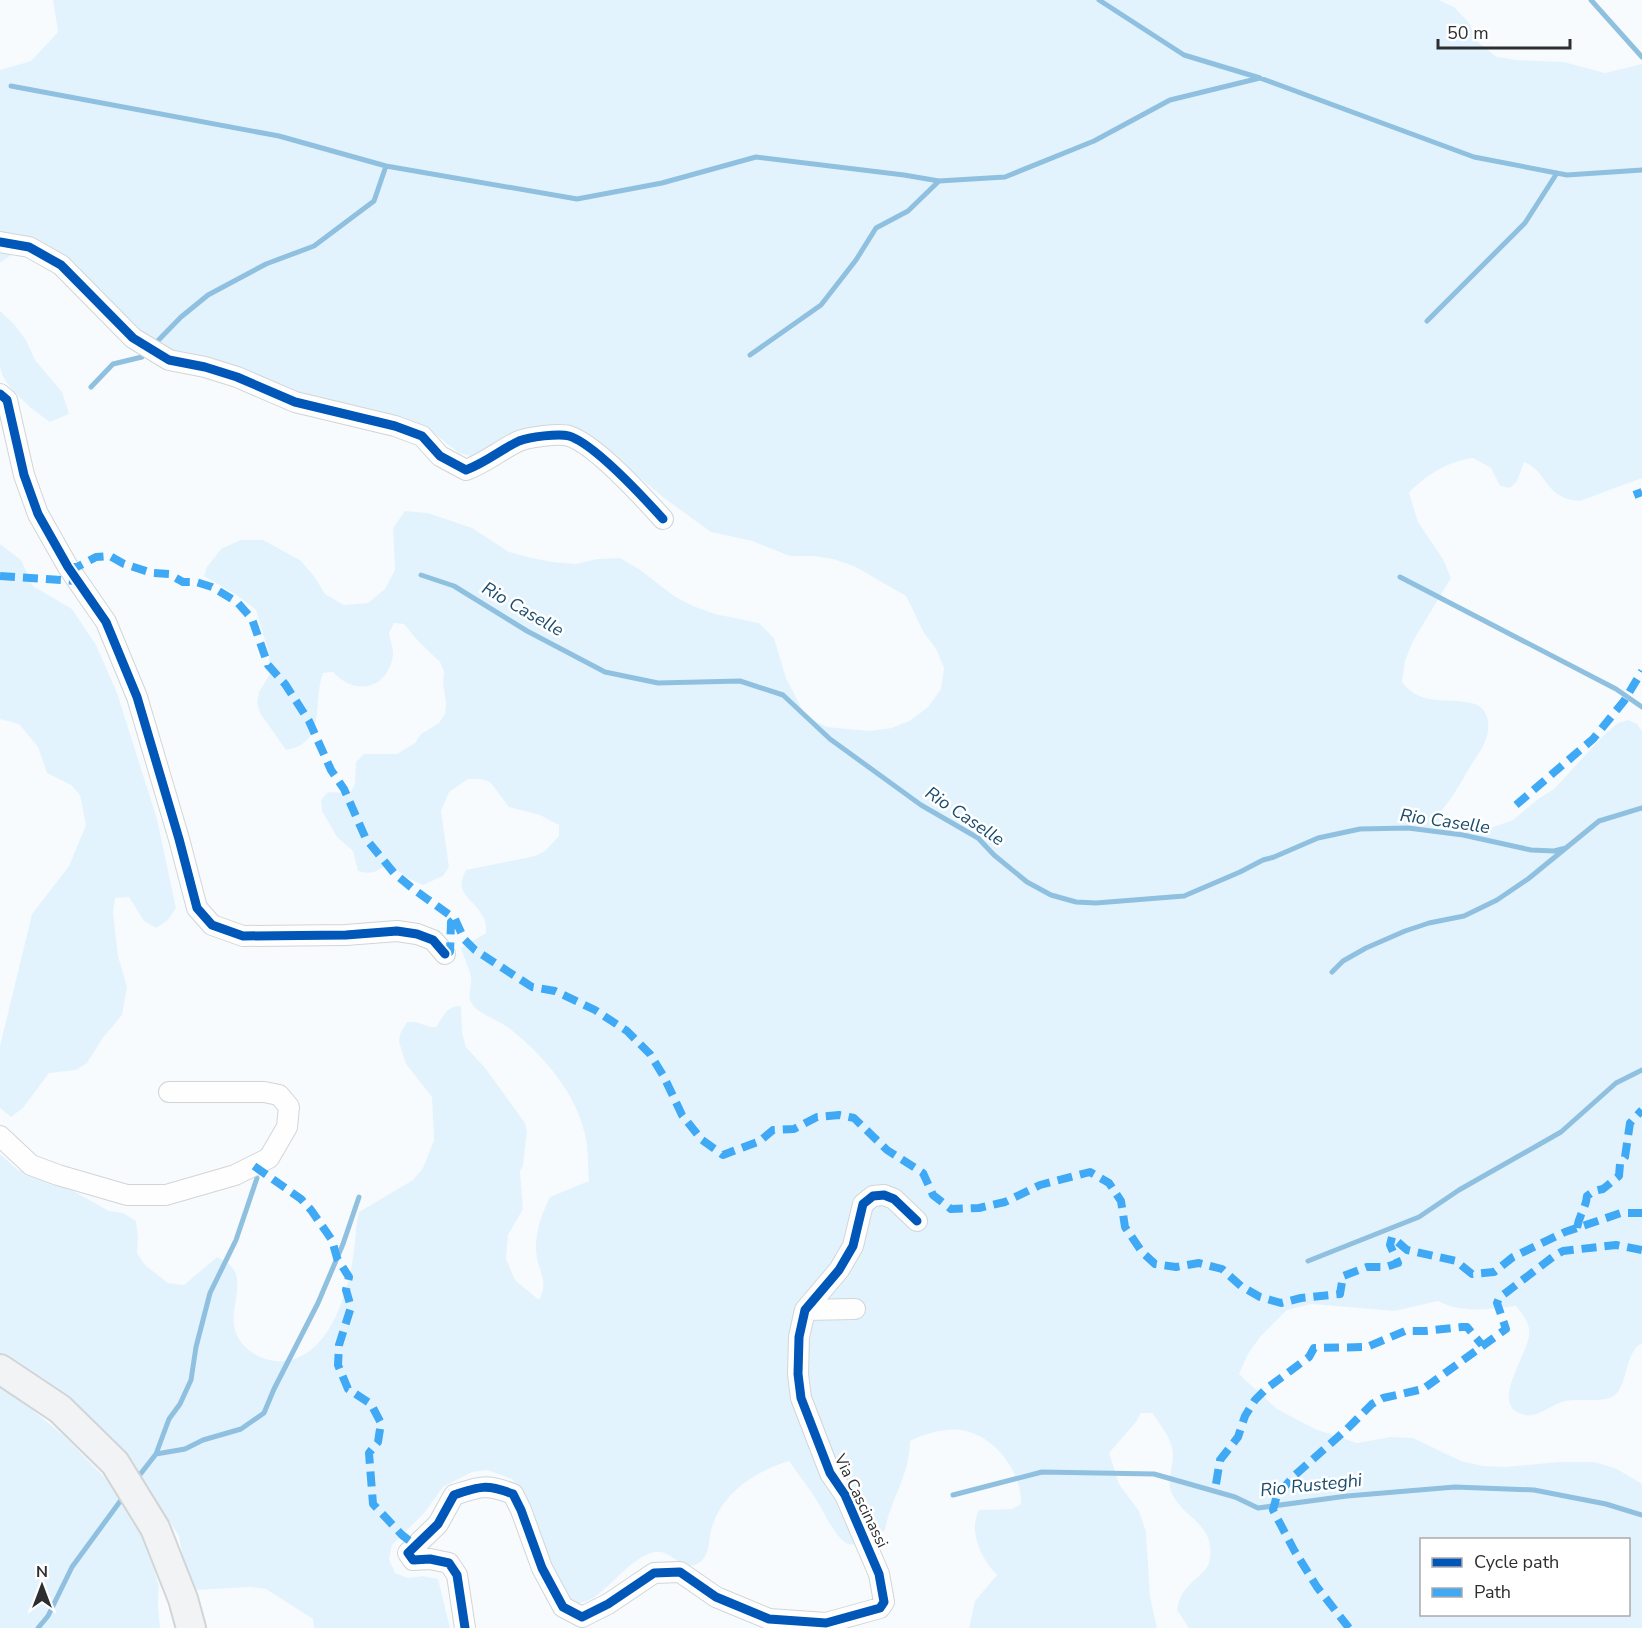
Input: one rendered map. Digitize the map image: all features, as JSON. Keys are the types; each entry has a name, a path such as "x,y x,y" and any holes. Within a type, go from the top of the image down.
{"street":[{"path":"0,242 29,247 61,265 133,338 170,360 205,367 237,377 295,402 395,426 422,436 440,456 466,470 485,462 520,441 540,436 569,436 590,447 637,490 663,519"},
{"path":"0,394 8,400 24,475 38,514 68,567 106,622 137,697 197,908 212,925 243,936 346,935 397,931 417,934 433,940 445,954"},
{"path":"0,1136 3,1142 31,1166 127,1195 166,1196 235,1175 269,1158 287,1127 289,1107 279,1095 264,1092 169,1092"},
{"name":"Via Cascinassi","path":"465,1628 457,1575 449,1563 430,1559 413,1560 408,1553 438,1524 454,1495 474,1487 494,1487 513,1494 542,1568 563,1607 582,1617 608,1604 654,1573 680,1572 716,1597 769,1619 826,1623 880,1608 884,1602 879,1574 845,1495 830,1473 801,1398 797,1353 805,1310 839,1270 853,1246 863,1204 873,1196 884,1195 894,1199 917,1221"},
{"path":"805,1310 855,1309"},
{"path":"0,1369 60,1409 108,1456 131,1487 155,1528 183,1599 191,1628"}],"shaded area":[{"path":"53,0 1439,0 1454,7 1469,23 1479,43 1497,57 1564,62 1605,73 1642,64 1642,478 1580,501 1559,495 1532,466 1524,462 1517,481 1510,488 1500,486 1491,468 1473,458 1447,465 1422,481 1409,493 1418,522 1443,559 1451,578 1413,641 1405,661 1402,682 1410,690 1427,698 1477,705 1487,717 1488,732 1483,746 1454,794 1438,815 1441,825 1452,829 1479,832 1513,820 1555,788 1618,723 1628,720 1637,724 1642,731 1642,1343 1632,1355 1621,1386 1612,1397 1601,1400 1566,1401 1536,1414 1527,1415 1511,1407 1509,1398 1510,1387 1525,1350 1529,1330 1526,1320 1516,1306 1466,1309 1438,1301 1394,1311 1312,1304 1287,1310 1260,1337 1248,1354 1239,1374 1277,1409 1315,1429 1357,1443 1390,1437 1413,1438 1461,1461 1483,1466 1595,1462 1617,1469 1642,1484 1642,1628 1189,1628 1177,1610 1179,1600 1208,1565 1210,1546 1203,1529 1172,1494 1170,1488 1173,1460 1171,1443 1152,1413 1141,1413 1109,1453 1119,1484 1139,1511 1146,1532 1150,1596 1157,1628 969,1628 975,1601 997,1575 981,1553 978,1544 975,1527 979,1510 1012,1509 1021,1504 1017,1480 1004,1456 984,1439 960,1430 935,1432 910,1441 904,1476 891,1507 885,1530 866,1541 856,1544 846,1543 837,1534 789,1461 753,1477 732,1493 717,1515 707,1552 702,1561 691,1566 664,1553 651,1553 627,1568 593,1598 571,1604 548,1564 531,1504 512,1479 487,1470 472,1472 443,1487 425,1512 392,1545 389,1559 395,1573 408,1578 423,1576 438,1579 450,1628 314,1628 313,1619 266,1589 251,1587 196,1590 184,1565 179,1536 120,1449 0,1357 0,1154 18,1170 61,1184 109,1211 123,1213 136,1221 137,1253 145,1265 168,1283 184,1285 217,1257 227,1263 235,1271 237,1279 234,1325 237,1335 248,1350 275,1361 294,1359 307,1353 328,1331 336,1317 351,1271 359,1212 413,1180 423,1168 434,1140 432,1097 406,1064 399,1042 400,1034 407,1022 436,1027 452,1007 461,1006 462,1032 466,1047 486,1069 525,1123 527,1131 523,1165 520,1171 523,1209 508,1235 506,1259 515,1280 539,1300 543,1281 536,1244 544,1210 550,1197 589,1181 587,1145 583,1127 569,1095 548,1066 523,1040 472,1004 469,998 471,976 461,948 486,933 483,917 463,890 466,870 535,856 545,851 559,836 559,825 540,815 509,807 490,782 468,779 449,792 441,811 449,867 443,876 423,885 387,864 374,872 358,871 353,851 337,837 322,811 321,800 328,792 350,793 355,784 356,762 364,754 397,754 415,743 421,734 439,723 445,714 446,703 444,672 440,662 404,624 394,623 389,633 393,656 384,676 369,686 360,686 342,680 333,672 323,673 313,730 308,739 299,746 286,750 260,713 257,703 259,692 270,674 269,654 256,610 238,596 204,576 207,567 221,549 240,540 263,540 300,560 314,576 325,594 344,605 368,603 385,589 395,570 393,528 405,511 428,513 472,528 509,552 532,558 576,564 597,559 620,558 639,569 674,596 693,606 715,614 759,623 774,638 786,678 806,717 827,727 870,731 892,728 911,720 928,707 941,689 944,668 906,596 854,566 833,559 790,556 752,541 711,532 664,498 584,431 560,424 525,428 500,444 470,456 459,453 416,422 316,400 166,348 141,332 72,262 31,241 0,263 0,70 31,61 58,32"},
{"path":"0,311 14,324 26,340 35,360 62,392 69,414 50,422 28,405 2,375"},
{"path":"0,544 21,560 33,586 72,609 96,645 117,693 157,819 176,908 168,920 156,928 144,921 129,897 115,898 113,912 118,956 127,987 122,1015 102,1039 87,1063 76,1070 49,1073 23,1108 11,1117 0,1108 0,1046 32,914 69,866 86,825 80,795 71,785 47,773 38,747 19,724 0,719"},
{"path":"0,1388 23,1402 63,1435 111,1484 145,1539 159,1586 160,1628 0,1628"}],"waterway":[{"path":"1099,0 1184,55 1260,78 1474,157 1567,175 1642,170"},
{"path":"1591,0 1642,57"},
{"path":"11,86 279,136 386,166 577,199 662,183 756,157 939,181 1005,177 1094,141 1170,100 1260,78"},
{"path":"91,387 113,364 142,357 181,317 208,295 266,264 314,246 374,201 386,166"},
{"path":"1427,321 1525,223 1557,173"},
{"path":"750,355 821,305 856,260 876,228 908,211 939,181"},
{"name":"Rio Caselle","path":"421,575 454,586 527,631 605,672 658,683 740,681 783,695 830,739 921,805 978,838 994,855 1027,882 1051,895 1076,902 1096,903 1184,896 1318,838 1360,829 1408,828 1463,835 1531,850 1554,851 1566,848"},
{"path":"1400,577 1616,689 1642,707"},
{"name":"Rio Caselle","path":"1332,972 1343,961 1366,948 1429,923 1464,916 1497,900 1528,879 1599,821 1642,808"},
{"name":"Rio Caselle","path":"1308,1261 1419,1217 1459,1190 1561,1132 1616,1083 1642,1070"},
{"path":"156,1454 169,1419 180,1404 191,1380 196,1347 210,1293 236,1240 257,1178"},
{"path":"135,1481 156,1454 185,1449 203,1440 241,1429 264,1413 318,1303 343,1244 359,1197"},
{"name":"Rio Rusteghi","path":"953,1495 1042,1472 1154,1474 1235,1497 1258,1508 1347,1496 1455,1487 1534,1490 1606,1504 1642,1515"},
{"path":"38,1628 48,1616 72,1567 124,1496"}],"marked path":[{"path":"1634,495 1642,492"},
{"path":"68,567 77,567 96,557 110,556 124,564 152,573 169,574 183,582 196,582 212,587 237,602 252,619 268,665 285,684 309,721 331,770 344,789 366,839 394,873 455,919 464,939 475,950 532,987 555,991 595,1010 627,1031 650,1054 682,1115 702,1140 723,1155 760,1141 773,1130 794,1129 817,1117 839,1115 854,1118 887,1150 923,1173 933,1195 951,1209 979,1208 1005,1202 1040,1185 1090,1172 1109,1183 1121,1201 1125,1227 1142,1252 1155,1264 1176,1267 1199,1263 1222,1269 1241,1286 1260,1297 1281,1303 1301,1298 1340,1294 1343,1276 1367,1267 1386,1267 1398,1263 1390,1245 1392,1237 1407,1250 1456,1261 1472,1274 1494,1272 1513,1257 1565,1232 1621,1213 1642,1213"},
{"path":"0,576 78,581"},
{"path":"1516,805 1593,739 1624,701 1642,671"},
{"path":"445,954 450,952 451,922 455,919"},
{"path":"1577,1228 1587,1196 1603,1189 1619,1176 1620,1164 1625,1157 1630,1123 1642,1110"},
{"path":"254,1166 301,1199 311,1210 332,1240 337,1258 349,1277 346,1290 351,1307 339,1345 338,1365 348,1389 371,1404 381,1423 378,1442 369,1453 373,1504 402,1535 415,1545"},
{"path":"1349,1628 1317,1587 1294,1550 1273,1510 1277,1495 1295,1475 1372,1404 1383,1398 1423,1389 1506,1329 1497,1303 1499,1298 1554,1256 1563,1251 1616,1245 1642,1250"},
{"path":"1216,1484 1220,1460 1238,1437 1245,1416 1255,1400 1309,1357 1314,1348 1367,1347 1405,1331 1462,1327 1467,1327 1482,1345"}],"cycle path":[{"path":"0,242 29,247 61,265 133,338 169,360 205,367 237,377 295,402 395,426 422,436 440,456 466,470 519,441 544,436 569,436 580,441 605,460 663,519"},
{"path":"0,394 7,400 24,475 38,514 68,567 106,622 137,697 197,908 212,925 243,936 346,935 397,931 417,934 433,940 445,954"},
{"path":"465,1628 457,1575 449,1563 430,1559 413,1560 408,1553 438,1524 454,1495 484,1487 513,1494 542,1568 563,1607 582,1617 608,1604 654,1573 680,1572 716,1597 769,1619 826,1623 880,1608 884,1602 879,1574 845,1495 830,1473 801,1398 798,1374 799,1337 805,1310 839,1270 853,1246 863,1204 873,1196 884,1195 894,1199 917,1221"}]}
